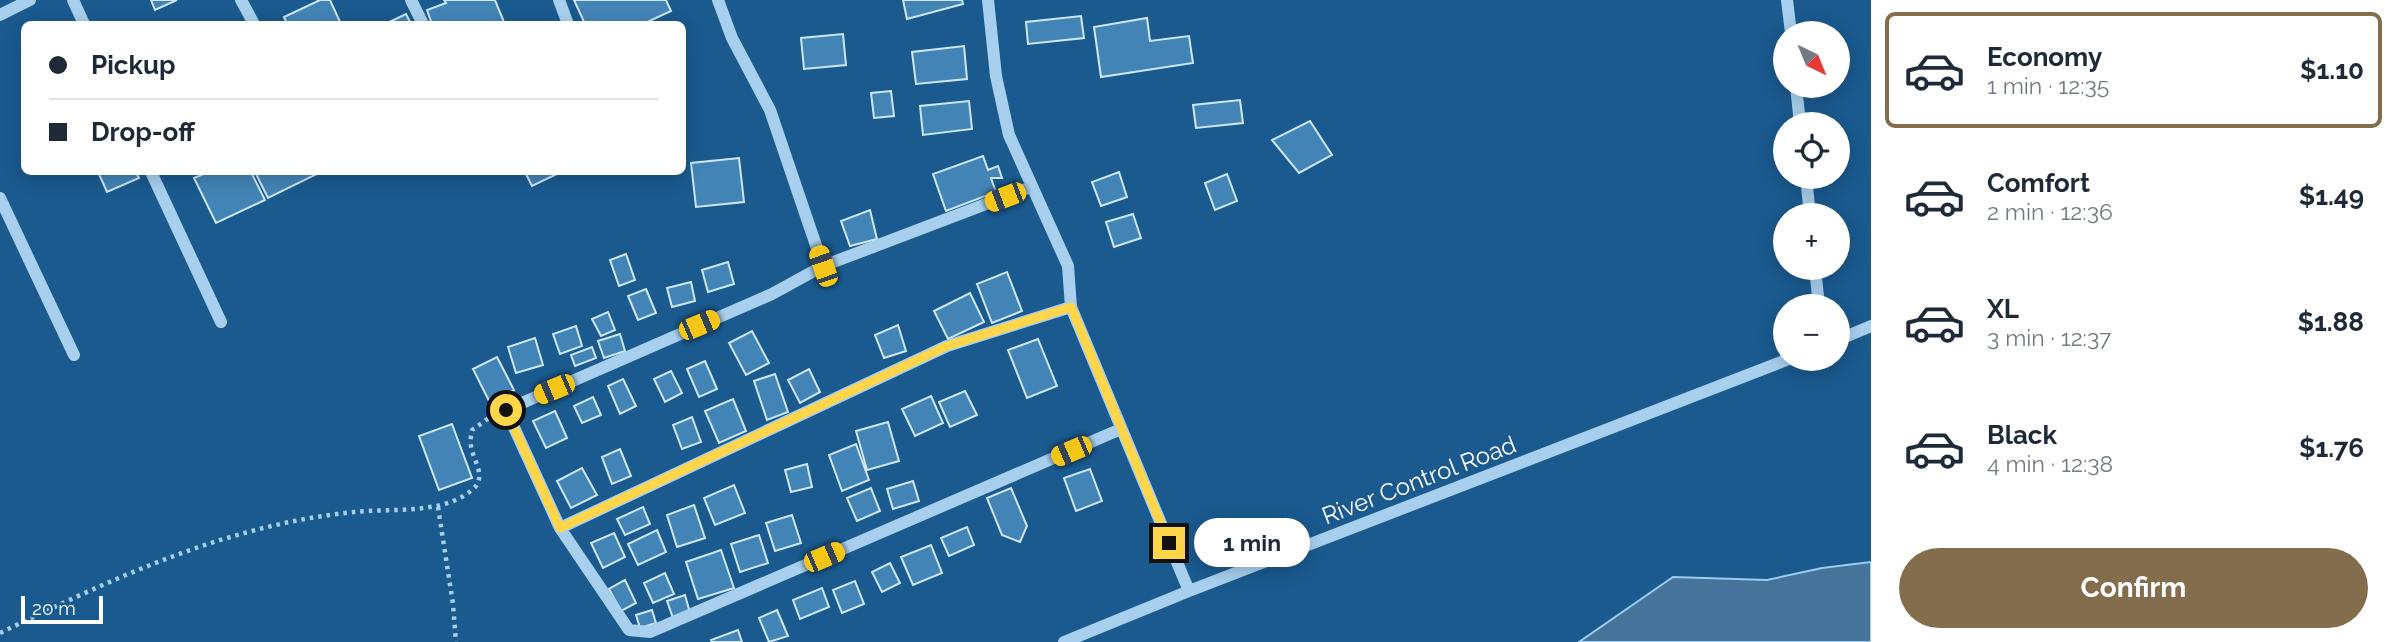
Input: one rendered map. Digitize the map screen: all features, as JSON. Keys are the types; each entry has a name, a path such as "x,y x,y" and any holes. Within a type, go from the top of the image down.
{"street":[{"path":"0,15 30,0"},
{"path":"73,0 83,21"},
{"path":"241,0 252,21"},
{"path":"411,0 422,21"},
{"path":"559,0 567,21"},
{"path":"718,0 732,38 770,110 823,266"},
{"path":"988,0 996,76 1009,135 1068,265 1071,307 1189,591"},
{"path":"1787,0 1790,21"},
{"path":"152,175 221,322"},
{"path":"1031,187 823,266 772,294 506,410 560,528 629,630 650,632 1121,429"},
{"path":"0,198 74,355"},
{"path":"560,528 947,346 1071,307"},
{"path":"1850,335 1871,326"},
{"name":"River Control Road","path":"1065,642 1189,591 1773,365"}],"path":[{"path":"0,633 107,581 232,536 288,521 355,512 438,507 474,489 480,479 470,444 472,430 481,422 506,410"},
{"path":"438,507 456,642"}],"water":[{"path":"1871,562 1871,642 1579,642 1673,577 1767,580 1822,568"}],"building":[{"path":"151,0 177,0 155,10"},
{"path":"320,0 330,0 340,21 286,21 284,17"},
{"path":"444,0 495,0 504,21 431,21 427,10 446,3"},
{"path":"574,0 666,0 671,11 649,21 584,21"},
{"path":"903,0 962,0 963,4 907,19"},
{"path":"406,14 410,21 391,21"},
{"path":"1081,16 1084,38 1028,44 1026,22"},
{"path":"1147,18 1150,41 1189,36 1193,63 1101,77 1094,27"},
{"path":"843,34 846,65 804,69 801,38"},
{"path":"964,46 967,79 916,84 912,52"},
{"path":"891,91 894,116 874,118 871,93"},
{"path":"1240,100 1243,123 1196,128 1193,105"},
{"path":"969,101 972,129 923,135 920,106"},
{"path":"1310,121 1332,155 1299,173 1272,140"},
{"path":"983,156 988,170 998,166 1002,178 991,178 996,192 946,211 933,174"},
{"path":"739,158 744,202 696,207 691,163"},
{"path":"1119,172 1127,197 1101,206 1092,182"},
{"path":"1227,174 1237,201 1215,210 1205,183"},
{"path":"99,175 138,175 139,178 107,192"},
{"path":"201,175 252,175 265,200 216,223 194,178"},
{"path":"256,175 315,175 268,198"},
{"path":"526,175 555,175 532,186"},
{"path":"870,210 877,239 850,246 841,221"},
{"path":"1133,214 1141,238 1114,247 1106,222"},
{"path":"626,254 635,280 619,286 610,260"},
{"path":"728,262 734,284 708,292 702,270"},
{"path":"1007,272 1022,311 992,323 977,284"},
{"path":"691,282 695,301 672,307 667,288"},
{"path":"646,289 656,313 638,320 628,296"},
{"path":"970,293 984,322 948,339 934,311"},
{"path":"608,312 615,330 601,336 592,319"},
{"path":"898,325 906,351 884,358 875,335"},
{"path":"576,326 582,346 560,354 553,334"},
{"path":"752,331 769,363 746,375 729,343"},
{"path":"620,334 625,351 604,358 598,341"},
{"path":"535,338 543,365 516,373 508,347"},
{"path":"1038,339 1057,386 1027,398 1008,350"},
{"path":"592,347 596,358 575,366 571,355"},
{"path":"497,357 514,390 490,403 473,369"},
{"path":"705,361 717,389 699,397 687,369"},
{"path":"809,369 820,392 800,403 788,380"},
{"path":"671,371 682,393 665,402 654,379"},
{"path":"775,374 788,412 767,420 754,381"},
{"path":"623,379 636,406 620,414 608,386"},
{"path":"965,391 977,415 950,427 939,402"},
{"path":"931,396 943,423 915,436 902,409"},
{"path":"593,397 601,415 582,423 574,406"},
{"path":"733,399 746,431 719,443 705,411"},
{"path":"555,411 567,438 546,448 533,421"},
{"path":"692,417 701,442 682,449 673,425"},
{"path":"888,422 899,461 867,470 856,431"},
{"path":"452,424 472,478 439,490 419,436"},
{"path":"856,444 869,480 842,491 829,455"},
{"path":"620,449 631,476 612,484 602,457"},
{"path":"807,464 812,487 791,492 785,470"},
{"path":"582,468 597,495 571,508 557,481"},
{"path":"1090,469 1102,501 1076,511 1064,478"},
{"path":"913,481 919,501 893,509 887,489"},
{"path":"734,485 745,513 715,525 704,498"},
{"path":"871,488 880,511 857,521 847,498"},
{"path":"1011,488 1027,526 1020,542 1002,535 987,498"},
{"path":"694,505 705,538 677,547 667,515"},
{"path":"643,507 650,524 625,535 617,519"},
{"path":"792,515 801,543 775,551 766,523"},
{"path":"967,527 974,545 949,556 941,538"},
{"path":"657,530 666,552 638,565 628,544"},
{"path":"614,533 625,557 603,568 591,543"},
{"path":"759,535 768,563 740,572 731,544"},
{"path":"931,545 942,573 913,585 901,557"},
{"path":"721,550 734,588 698,599 686,562"},
{"path":"890,563 900,583 882,592 872,572"},
{"path":"665,573 674,594 653,603 644,583"},
{"path":"625,580 636,603 621,611 609,589"},
{"path":"855,581 864,604 842,613 833,590"},
{"path":"822,588 829,607 800,619 793,600"},
{"path":"685,595 690,613 673,618 667,601"},
{"path":"652,610 656,623 640,628 636,615"},
{"path":"777,610 788,636 769,642 759,618"},
{"path":"738,630 742,642 711,640"}],"route":[{"path":"506,410 560,528 947,346 1071,307 1169,543"}]}
